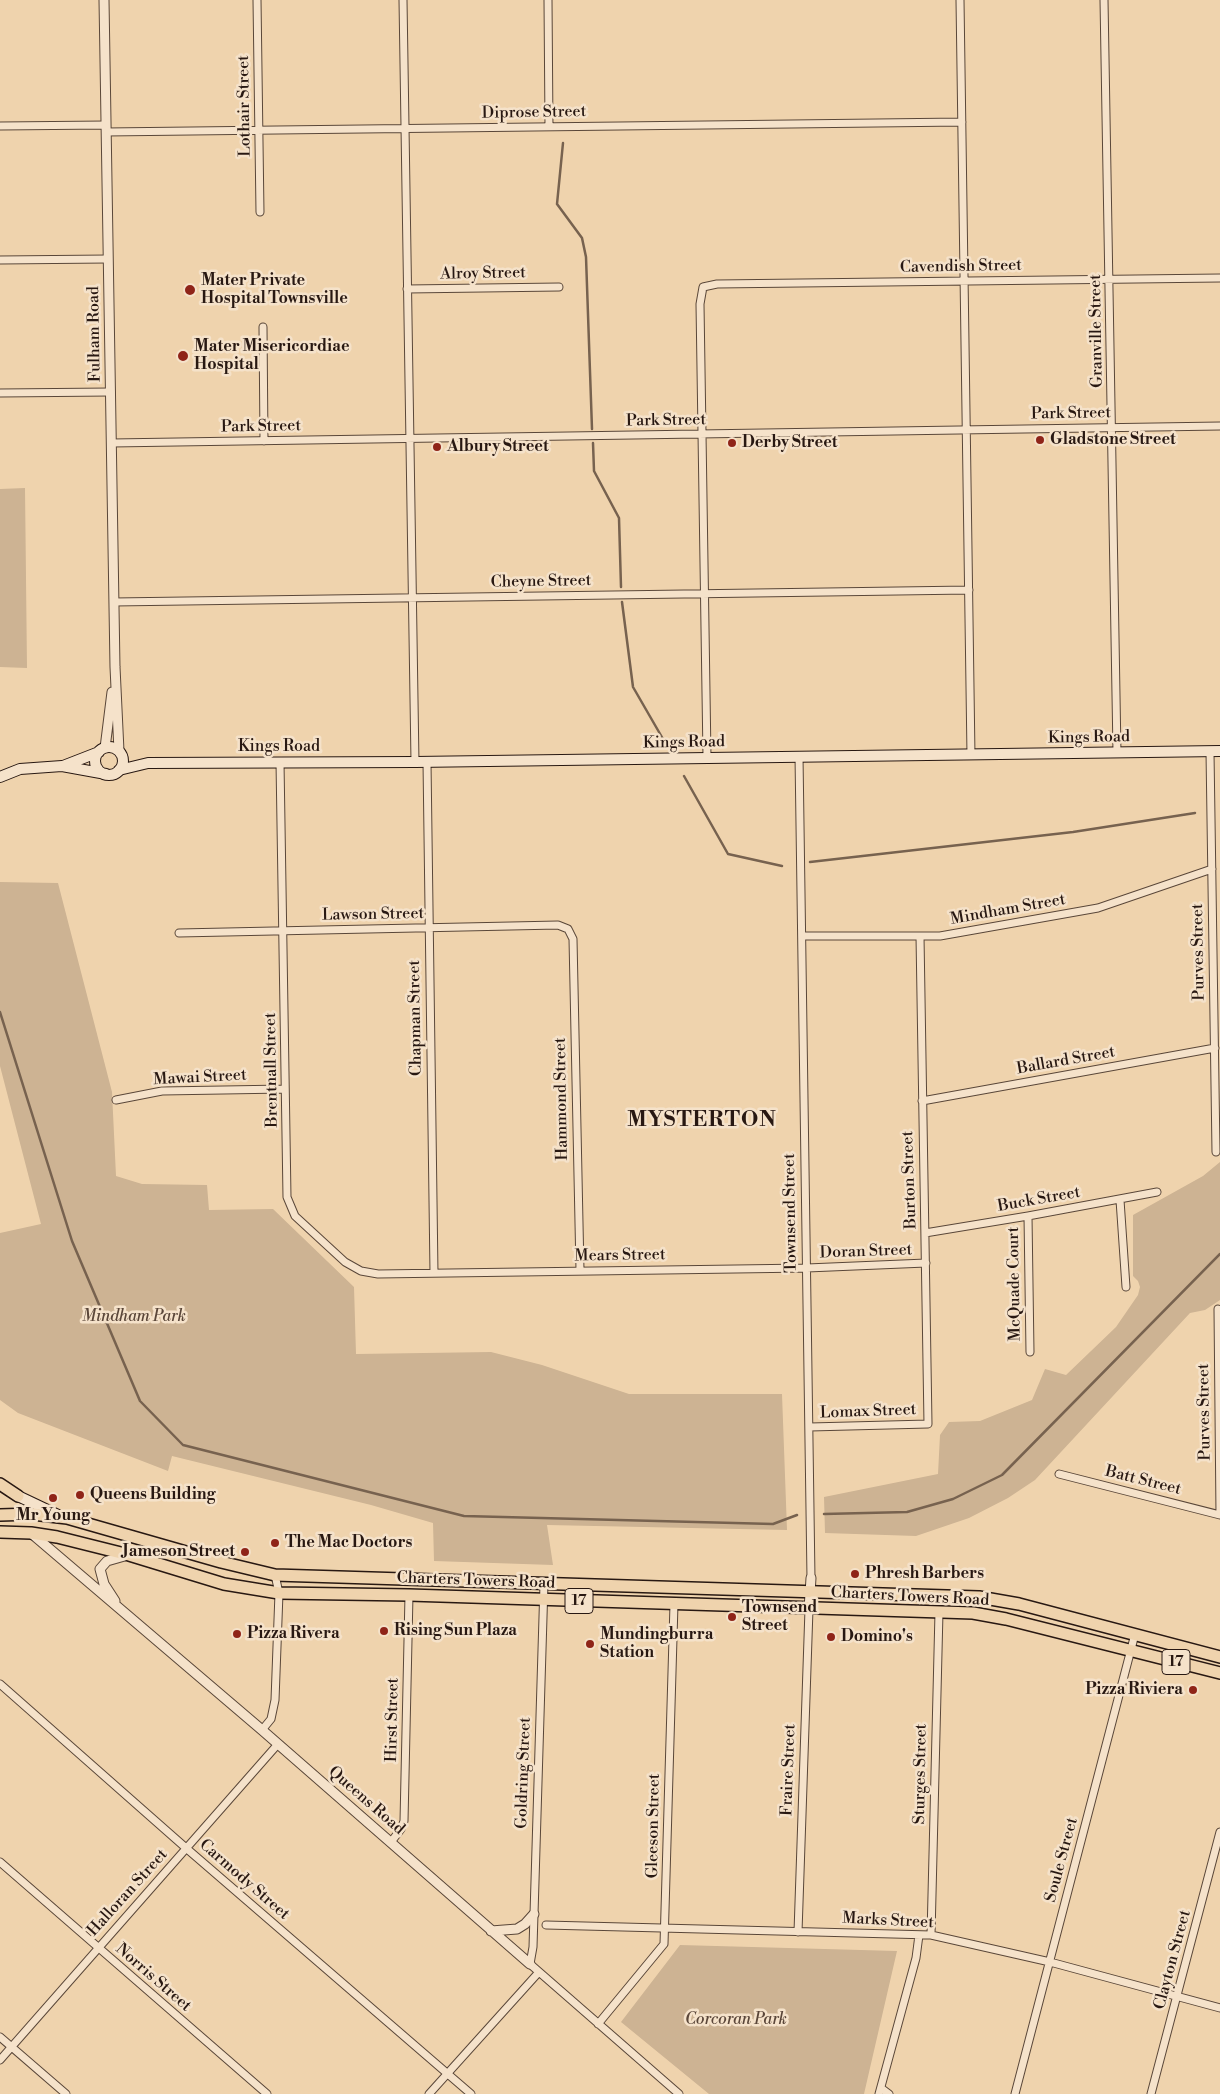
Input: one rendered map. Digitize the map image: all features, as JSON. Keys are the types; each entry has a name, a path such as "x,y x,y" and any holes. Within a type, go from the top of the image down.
{"main road":[{"path":"0,776 20,769 62,766 106,774 115,773 122,766 121,753 110,747 62,766"},
{"path":"102,750 96,760 96,764 98,769 106,774"},
{"name":"Kings Road","path":"119,770 148,763 427,762 1215,752"},
{"name":"Kings Road","path":"121,753 148,763"},
{"path":"0,1484 18,1496 67,1518"},
{"path":"2,1513 31,1532"},
{"name":"17","path":"2,1513 67,1518"},
{"name":"Charters Towers Road","path":"67,1518 221,1562 275,1575 979,1598 1019,1604 1220,1657"},
{"name":"17","path":"0,1532 31,1532"},
{"name":"Charters Towers Road","path":"31,1532 129,1555 224,1584 279,1593 409,1595 973,1614 1006,1619 1220,1673"}],"street":[{"name":"Fulham Road","path":"104,0 114,602 121,753"},
{"name":"Lothair Street","path":"257,0 260,212"},
{"path":"403,0 406,289 415,762"},
{"path":"548,0 549,127"},
{"path":"960,0 971,755"},
{"name":"Granville Street","path":"1104,0 1117,752"},
{"name":"Diprose Street","path":"0,126 259,130 962,122"},
{"path":"0,260 108,260"},
{"name":"Cavendish Street","path":"702,434 700,304 704,287 716,284 1220,278"},
{"name":"Alroy Street","path":"406,289 559,287"},
{"path":"263,326 264,441"},
{"path":"0,393 111,392"},
{"name":"Park Street","path":"112,443 1220,426"},
{"path":"702,434 707,757"},
{"name":"Cheyne Street","path":"114,602 969,590"},
{"name":"Fulham Road","path":"102,750 116,667"},
{"name":"Purves Street","path":"1215,752 1212,869 1216,1152"},
{"name":"Townsend Street","path":"799,756 810,1427 811,1592 809,1609"},
{"name":"Brentnall Street","path":"280,762 287,1192 290,1207 295,1216 345,1262 361,1272 378,1274 434,1274"},
{"name":"Chapman Street","path":"427,762 434,1274"},
{"name":"Mindham Street","path":"802,936 940,936 1098,908 1212,869"},
{"name":"Lawson Street","path":"179,933 558,925 568,929"},
{"name":"Hammond Street","path":"568,929 573,939 580,1270"},
{"name":"Burton Street","path":"920,936 928,1424"},
{"name":"Ballard Street","path":"922,1101 1215,1048"},
{"name":"Mawai Street","path":"116,1100 162,1091 285,1089"},
{"name":"Buck Street","path":"925,1232 1028,1216 1157,1192"},
{"path":"1120,1200 1126,1287"},
{"name":"McQuade Court","path":"1028,1216 1030,1352"},
{"name":"Doran Street","path":"807,1268 926,1263"},
{"name":"Mears Street","path":"434,1274 580,1270 807,1268"},
{"name":"Purves Street","path":"1218,1309 1220,1515"},
{"name":"Lomax Street","path":"810,1427 928,1424"},
{"name":"Batt Street","path":"1058,1474 1220,1515"},
{"name":"Queens Road","path":"31,1532 124,1614 262,1730 679,2094"},
{"path":"124,1614 104,1584 100,1569 110,1559 129,1555"},
{"path":"262,1730 271,1719 275,1700 279,1593 275,1575"},
{"name":"Goldring Street","path":"530,1964 534,1914 544,1584"},
{"name":"Hirst Street","path":"391,1842 401,1829 404,1821 409,1595"},
{"name":"Gleeson Street","path":"598,2024 664,1944 666,1929 674,1604"},
{"name":"Fraire Street","path":"798,1932 809,1609"},
{"name":"Sturges Street","path":"931,1936 939,1612"},
{"name":"Soule Street","path":"1015,2094 1135,1634"},
{"name":"Carmody Street","path":"0,1684 186,1848 471,2094"},
{"name":"Halloran Street","path":"0,2060 278,1744"},
{"name":"Clayton Street","path":"1151,2094 1220,1832"},
{"name":"Norris Street","path":"0,1862 267,2094"},
{"path":"491,1931 517,1929 534,1914"},
{"name":"Marks Street","path":"546,1925 931,1936 1050,1962 1220,2008"},
{"path":"889,2094 880,2091 916,1958 919,1935"},
{"path":"429,2094 540,1972"},
{"path":"0,2037 66,2094"}],"green space":[{"path":"25,488 27,668 0,667 0,489"},
{"name":"Mindham Park","path":"0,882 58,883 112,1092 116,1176 142,1184 207,1185 209,1210 273,1209 354,1287 356,1354 491,1352 542,1365 629,1394 782,1394 787,1530 547,1525 553,1565 434,1561 433,1523 371,1505 172,1456 168,1471 18,1413 0,1400 0,1233 41,1224 0,1066"},
{"path":"1220,1162 1220,1300 1205,1310 1190,1313 1035,1480 1008,1498 969,1518 916,1536 825,1533 824,1497 938,1474 940,1435 949,1422 980,1421 1032,1400 1045,1369 1066,1375 1116,1327 1138,1295 1140,1287 1138,1281 1133,1276 1133,1215 1203,1176"},
{"name":"Corcoran Park","path":"680,1945 897,1951 864,2094 709,2094 621,2022"}],"waterway":[{"path":"563,143 557,204 582,238 586,257 592,429"},
{"path":"593,443 594,471 619,518 621,587"},
{"path":"622,602 633,687 663,739"},
{"path":"684,776 728,854 782,866"},
{"path":"810,862 1073,832 1195,813"},
{"path":"0,1012 72,1241 140,1401 183,1445 464,1516 773,1524 797,1515"},
{"path":"824,1514 907,1512 953,1499 1002,1475 1220,1254"}],"place":[{"name":"Mater Private Hospital Townsville","path":"190,290"},
{"name":"Mater Misericordiae Hospital","path":"183,356"},
{"name":"Gladstone Street","path":"1040,440"},
{"name":"Derby Street","path":"732,443"},
{"name":"Albury Street","path":"437,447"},
{"name":"Queens Building","path":"80,1495"},
{"name":"Mr Young","path":"53,1498"},
{"name":"The Mac Doctors","path":"275,1543"},
{"name":"Jameson Street","path":"245,1552"},
{"name":"Phresh Barbers","path":"855,1574"},
{"name":"Townsend Street","path":"732,1617"},
{"name":"Rising Sun Plaza","path":"384,1631"},
{"name":"Pizza Rivera","path":"237,1634"},
{"name":"Domino's","path":"831,1637"},
{"name":"Mundingburra Station","path":"590,1644"},
{"name":"Pizza Riviera","path":"1193,1690"}],"district":[{"name":"MYSTERTON","path":"702,1121"}]}
